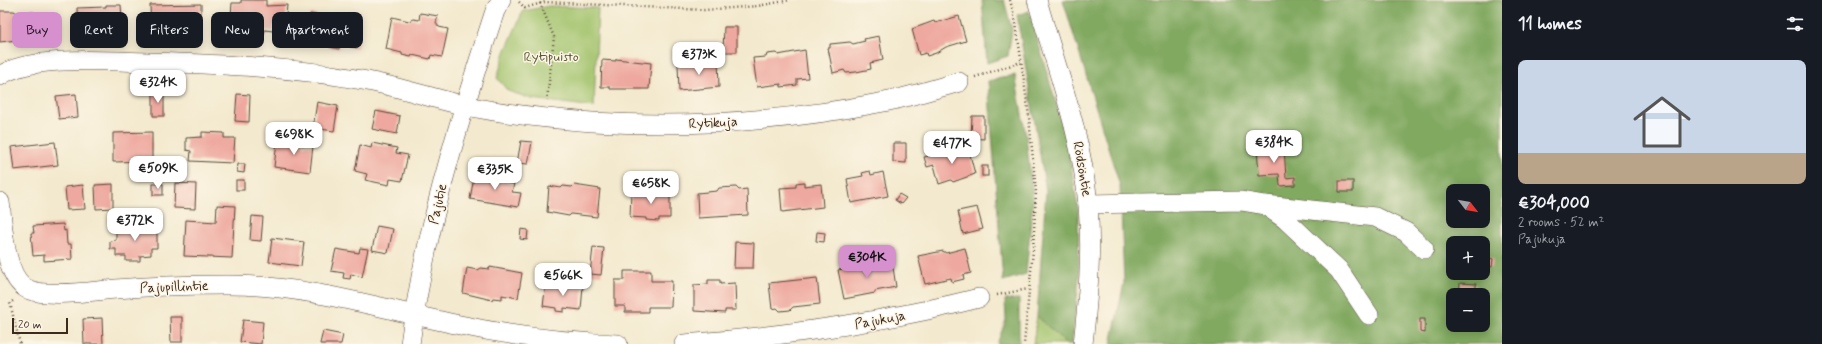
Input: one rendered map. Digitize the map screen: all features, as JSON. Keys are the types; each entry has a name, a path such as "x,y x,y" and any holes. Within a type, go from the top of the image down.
{"street":[{"name":"Pajutie","path":"410,344 423,265 445,173 464,105 495,11 501,0"},
{"name":"Rödsöntie","path":"1037,0 1077,138 1088,204 1090,243 1089,276 1083,344"},
{"path":"0,76 15,67 54,63 99,61 251,66 364,80 464,105"},
{"name":"Rytikuja","path":"464,105 590,122 691,125 740,122 885,102 959,82"},
{"path":"1088,204 1241,201 1375,217 1406,232 1424,249"},
{"path":"0,202 8,258 15,278 24,288"},
{"path":"1265,205 1285,220 1339,270 1369,315"},
{"name":"Pajupillintie","path":"24,288 48,294 131,288 226,285 314,293 414,314"},
{"name":"Pajukuja","path":"684,344 820,331 918,313 979,298"},
{"path":"414,314 460,325 526,336 579,342 618,344"}],"path":[{"path":"516,0 526,8 545,2 574,2 704,10 758,6 790,0"},
{"path":"1010,0 1016,23 1029,118 1036,192 1033,250 1028,289 1024,344"},
{"path":"540,3 554,37 546,117"},
{"path":"959,82 1021,62"},
{"path":"20,344 10,303 24,288"},
{"path":"979,298 1028,289"}],"green space":[{"path":"982,0 1004,0 1012,30 1008,56 987,63"},
{"path":"1063,0 1502,0 1502,344 1111,344 1124,283 1120,186"},
{"name":"Rytipuisto","path":"549,6 598,8 594,107 532,99 508,91 497,78 505,52 523,11"},
{"path":"1029,11 1067,141 1078,209 1079,278 1072,344 1067,344 1037,316 1046,191 1017,15"},
{"path":"1015,75 1026,136 1033,200 1026,274 1003,281 988,81"},
{"path":"1019,299 1019,344 997,344 1006,320 1005,300"},
{"path":"1037,316 1067,344 1033,344"}],"building":[{"path":"241,0 266,0 266,6 287,5 286,12 272,12 272,31 265,30 264,35 264,12 231,12 232,3 241,3"},
{"path":"201,4 201,12 150,12 150,5"},
{"path":"106,5 121,5 122,12 77,12 77,8 106,7"},
{"path":"0,11 14,11 16,12 12,12 12,41 0,42"},
{"path":"420,13 438,16 436,23 439,27 448,29 442,57 431,55 430,59 412,55 411,57 386,49 392,17 409,21 413,19 419,20"},
{"path":"959,16 966,41 946,47 927,56 926,53 919,55 912,29 934,21 935,23"},
{"path":"724,27 737,27 737,52 723,52"},
{"path":"879,36 883,60 870,63 871,69 846,73 844,70 833,73 828,48 830,48 830,44 850,42 853,44 865,41 864,39"},
{"path":"805,50 808,78 797,79 797,85 781,87 781,84 757,87 753,58 766,57 767,54 776,53 778,55"},
{"path":"616,59 651,63 649,89 610,89 610,87 601,87 602,60 616,61"},
{"path":"718,60 719,87 679,91 678,64 702,63 702,61"},
{"path":"153,91 164,92 164,116 153,116"},
{"path":"76,94 78,117 59,119 56,96"},
{"path":"237,94 250,95 249,122 235,121"},
{"path":"317,102 338,106 334,131 313,128"},
{"path":"376,111 400,116 397,134 372,129"},
{"path":"972,116 984,116 984,139 971,138"},
{"path":"152,132 152,161 113,162 113,133"},
{"path":"202,132 224,133 224,138 235,138 233,163 190,161 191,151 186,150 186,138 202,137"},
{"path":"291,138 303,140 302,145 313,146 310,172 274,167 277,142 290,143"},
{"path":"521,141 532,142 528,164 517,163"},
{"path":"55,142 58,165 14,170 11,147"},
{"path":"372,143 397,148 396,153 408,155 402,181 390,179 389,185 365,180 367,174 355,171 360,145 371,148"},
{"path":"893,143 906,143 906,163 893,162"},
{"path":"968,147 975,174 953,182 951,180 939,184 934,165 927,167 924,157"},
{"path":"1284,147 1286,178 1295,177 1295,185 1280,186 1279,174 1259,175 1257,149"},
{"path":"238,164 245,164 244,173 237,172"},
{"path":"982,166 988,166 988,176 982,176"},
{"path":"870,171 871,175 883,172 888,196 851,203 847,179 863,176 862,173"},
{"path":"481,174 508,179 507,183 514,184 512,192 521,193 518,207 470,199 474,177 480,178"},
{"path":"236,180 244,180 244,190 236,190"},
{"path":"1339,181 1353,181 1353,192 1339,192"},
{"path":"804,182 804,186 821,184 823,207 782,212 780,188 796,187 796,183"},
{"path":"175,183 196,184 195,209 174,208"},
{"path":"113,184 113,208 96,209 95,185"},
{"path":"153,184 163,184 163,195 153,195"},
{"path":"83,185 85,209 67,210 65,187"},
{"path":"574,185 600,189 597,217 571,214 569,216 547,212 549,186 561,188 563,186 572,187"},
{"path":"736,187 739,190 747,189 748,215 698,218 697,193 717,191 719,188"},
{"path":"639,190 670,190 670,218 659,218 659,221 630,217 631,192 639,192"},
{"path":"899,194 906,198 901,204 895,200"},
{"path":"217,205 235,206 232,258 184,256 186,220 216,222"},
{"path":"977,207 983,229 963,234 958,211"},
{"path":"252,216 263,217 261,241 250,240"},
{"path":"63,224 64,231 66,230 67,244 71,244 72,259 44,261 44,255 33,256 31,233 34,233 33,226"},
{"path":"157,226 157,248 151,248 151,255 140,256 140,261 126,261 126,256 116,256 116,249 110,249 110,241 116,240 116,227"},
{"path":"377,226 393,229 388,253 372,250"},
{"path":"521,229 528,230 527,240 520,239"},
{"path":"817,232 825,233 824,242 816,241"},
{"path":"272,238 304,242 301,266 269,262"},
{"path":"735,242 754,243 753,268 734,268"},
{"path":"593,247 604,248 601,275 590,274"},
{"path":"360,248 368,249 362,277 351,274 350,279 343,278 344,273 331,271 336,249 359,253"},
{"path":"965,248 971,273 963,275 964,279 952,282 951,278 925,284 918,256 943,251 946,253"},
{"path":"1490,258 1493,259 1492,267 1490,267"},
{"path":"892,261 896,287 844,299 838,270"},
{"path":"490,267 522,273 518,298 502,295 502,299 493,298 492,300 463,293 467,268 478,270 481,268 489,269"},
{"path":"624,271 651,271 651,281 672,281 671,307 648,307 648,312 625,312 625,306 615,306 615,280 624,280"},
{"path":"817,278 820,304 793,307 790,310 780,311 777,308 772,309 769,283"},
{"path":"708,280 720,280 720,284 735,283 736,310 725,310 725,313 694,311 694,285 708,284"},
{"path":"546,283 583,286 581,310 564,308 564,312 556,311 556,308 543,306"},
{"path":"1460,283 1476,284 1476,288 1460,288"},
{"path":"170,317 182,317 182,342 171,342"},
{"path":"102,318 103,344 84,344 83,319"},
{"path":"1420,319 1425,319 1425,333 1420,332"},
{"path":"243,320 263,322 261,344 240,342"},
{"path":"323,331 343,335 341,344 320,344"}]}
